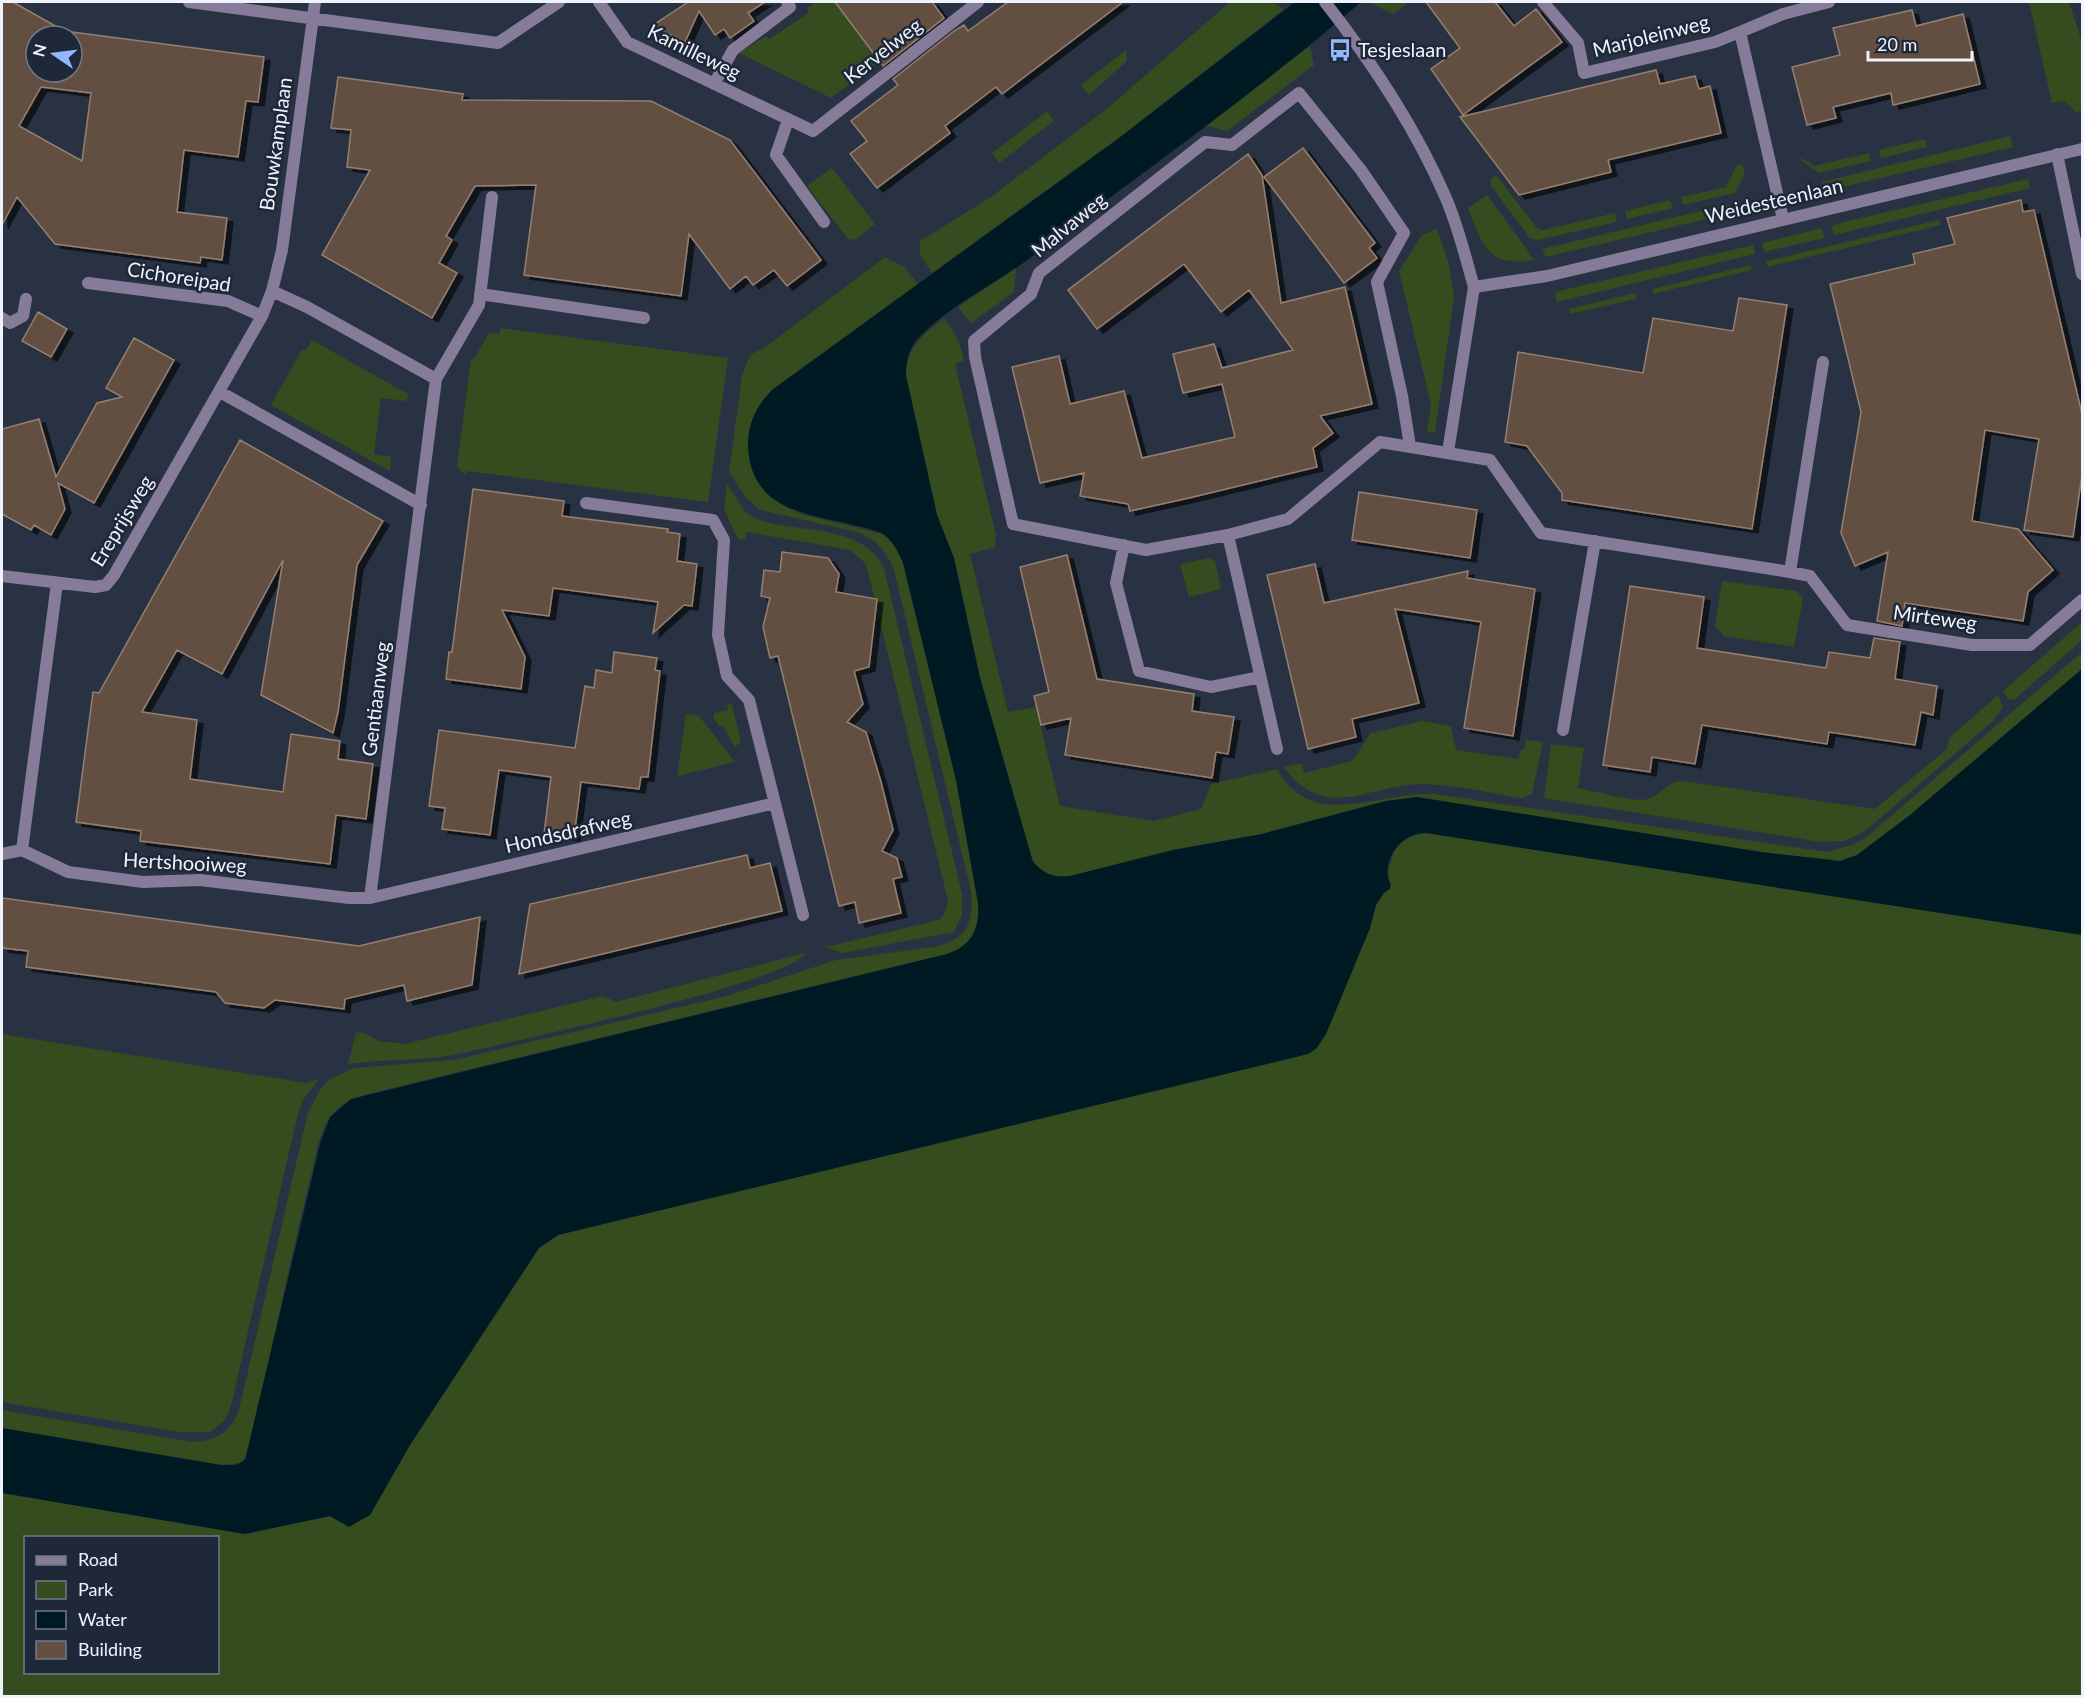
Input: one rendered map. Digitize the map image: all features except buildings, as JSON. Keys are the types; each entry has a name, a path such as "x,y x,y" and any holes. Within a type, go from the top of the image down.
{"street":[{"path":"189,2 498,43 559,2"},
{"name":"Bouwkamplaan","path":"272,291 282,250 315,2"},
{"name":"Kamilleweg","path":"598,2 627,42 813,131"},
{"path":"714,84 733,50 790,7 788,2"},
{"name":"Kervelweg","path":"813,131 978,2"},
{"path":"1325,2 1357,43 1391,93 1422,148 1458,229 1474,287 1448,452"},
{"name":"Marjoleinweg","path":"1543,2 1578,43 1584,73 1714,42 1783,14 1829,2"},
{"name":"Marjoleinweg","path":"1740,32 1783,219"},
{"name":"Malvaweg","path":"1410,446 1402,396 1377,282 1404,233 1361,170 1299,93 1232,145 1205,142 1039,273 1031,294 974,341 997,462 1013,524 1146,550 1228,535 1288,519 1380,442 1448,452"},
{"path":"788,120 776,155 824,222"},
{"name":"Weidesteenlaan","path":"1474,287 1537,278 2082,149"},
{"path":"2057,154 2082,273"},
{"name":"Gentiaanweg","path":"370,898 436,379 479,305 492,196"},
{"name":"Cichoreipad","path":"88,283 228,301 262,316"},
{"path":"272,291 308,307 436,379"},
{"name":"Ereprijsweg","path":"57,583 95,587 106,585 114,575 220,392 262,316 272,291"},
{"path":"480,294 644,318"},
{"path":"2,318 10,323 23,316 26,299"},
{"path":"1790,572 1823,362"},
{"path":"220,392 421,505"},
{"name":"Mirteweg","path":"1448,452 1490,460 1541,533 1810,576 1847,625 1972,645 2030,645 2082,600"},
{"path":"586,503 713,520 724,540 718,635 727,676 749,700 802,915"},
{"path":"1228,535 1277,749"},
{"path":"1563,730 1595,541"},
{"path":"1124,546 1116,583 1139,671 1211,687 1260,676"},
{"path":"2,576 57,583 22,850 2,854"},
{"name":"Hondsdrafweg","path":"370,898 775,803"},
{"name":"Hertshooiweg","path":"22,850 68,872 143,882 200,880 326,896 370,898"}],"green space":[{"path":"817,2 835,2 877,58 875,65 831,98 739,53 766,36 769,39 809,13 807,8"},
{"path":"1230,2 1271,2 1284,9 1119,138 932,273 920,255 920,241 991,197 1110,106"},
{"path":"1368,2 1409,2 1393,14"},
{"path":"2029,2 2069,2 2082,42 2082,111 2076,112 2064,101 2052,103"},
{"path":"1310,46 1314,65 1227,131 1204,125"},
{"path":"1126,50 1127,61 1089,95 1081,85"},
{"path":"1047,111 1054,121 999,163 992,153"},
{"path":"2010,136 2013,147 1825,191 1822,182"},
{"path":"1925,139 1927,147 1881,158 1879,150"},
{"path":"1869,153 1871,161 1819,173 1802,161 1801,157 1814,166"},
{"path":"1742,164 1745,174 1735,193 1683,205 1681,197 1726,187 1737,165"},
{"path":"832,168 875,224 855,240 848,239 807,186"},
{"path":"1496,175 1537,228 1543,230 1615,213 1617,222 1538,240 1530,238 1491,186 1491,179"},
{"path":"2028,179 2030,188 1834,235 1831,226 1840,223"},
{"path":"1487,195 1534,260 1506,261 1489,251 1483,243 1468,208"},
{"path":"1670,200 1673,208 1627,219 1625,211"},
{"path":"1730,204 1732,213 1546,257 1542,249"},
{"path":"1939,220 1941,225 1768,267 1766,261"},
{"path":"1822,228 1824,238 1764,252 1762,243"},
{"path":"1437,229 1448,261 1454,297 1435,433 1427,432 1431,405 1399,271 1422,235"},
{"path":"1753,245 1755,254 1557,302 1555,292"},
{"path":"885,257 904,267 918,284 772,390 751,423 748,444 756,478 767,493 800,514 883,534 896,547 903,563 956,780 978,903 978,920 973,935 963,946 947,954 376,1092 345,1104 330,1118 319,1141 254,1431 249,1450 241,1463 221,1465 2,1428 2,1410 192,1442 215,1438 227,1430 239,1410 308,1112 320,1090 329,1080 354,1068 454,1060 727,996 836,960 934,947 954,939 966,928 971,913 971,891 891,563 875,543 857,532 760,510 746,498 729,472 742,375 750,355 765,347"},
{"path":"1751,265 1752,270 1653,294 1652,289"},
{"path":"1016,268 1014,292 971,323 958,307"},
{"path":"1635,293 1636,299 1570,314 1569,309"},
{"path":"944,318 959,341 964,361 955,364 996,535 995,547 970,554 1008,712 1036,707 1060,806 1154,821 1201,809 1211,784 1277,769 1292,788 1309,799 1328,804 1348,804 1435,794 1827,852 1855,844 1869,835 2082,652 2082,669 1910,815 1857,855 1840,861 1761,852 1417,797 1386,801 1262,834 1173,850 1070,876 1051,875 1041,870 1030,855 980,678 954,558 937,515 906,375 913,349 923,336"},
{"path":"501,328 728,358 708,502 467,471 466,476 457,466 471,359 474,359 489,333 499,334"},
{"path":"312,340 408,394 407,401 381,398 374,454 391,457 390,471 271,405 302,349 306,350"},
{"path":"727,483 745,512 757,519 773,524 828,532 861,543 874,554 884,568 962,894 962,915 954,932 842,953 826,947 939,920 944,915 948,901 866,564 850,550 746,532 745,540 738,539 724,509"},
{"path":"1209,558 1215,561 1221,589 1189,597 1180,564"},
{"path":"1722,581 1797,591 1803,599 1794,647 1724,636 1715,626"},
{"path":"2082,622 2082,640 2014,700 2008,699 2003,691"},
{"path":"1998,695 2003,707 1994,720 1864,832 1844,841 1821,842 1544,798 1551,744 1584,748 1578,788 1614,796 1649,799 1669,785 1682,781 1875,809 1947,749 1949,738"},
{"path":"732,704 741,742 735,747 723,726 720,727 713,718 714,713 728,710 727,705"},
{"path":"686,714 699,716 735,762 677,776"},
{"path":"1422,721 1451,726 1456,750 1518,759 1521,750 1524,750 1526,740 1543,742 1532,794 1521,798 1424,784 1349,797 1332,797 1315,794 1299,784 1284,767 1302,763 1304,773 1352,761 1371,733"},
{"path":"1426,833 2082,935 2082,1696 2,1696 2,1493 245,1534 330,1516 370,1515 410,1445 539,1248 558,1235 1308,1054 1326,1034 1370,928 1376,905 1389,881 1388,870 1395,850 1402,840 1411,835"},
{"path":"805,953 788,965 751,980 582,1026 453,1055 348,1064 356,1032 367,1034 378,1041 404,1044 603,996 616,1002"},
{"path":"2,1034 306,1083 319,1079 303,1100 298,1113 230,1410 224,1421 211,1432 180,1432 2,1402"}],"water":[{"path":"1295,2 1361,2 1281,68 1030,258 941,317 916,341 909,353 906,376 937,515 954,558 980,678 1033,862 1041,870 1050,874 1070,876 1173,850 1262,834 1386,801 1417,797 1761,852 1840,861 1857,855 1910,815 2082,669 2082,935 1426,833 1411,836 1393,852 1388,867 1390,889 1384,893 1376,905 1370,928 1326,1034 1316,1049 1308,1054 558,1235 539,1248 410,1445 370,1515 349,1527 330,1516 245,1534 2,1493 2,1428 221,1465 236,1465 245,1460 320,1144 330,1117 351,1099 947,954 956,951 968,941 976,928 978,903 956,780 903,563 897,550 885,535 798,511 779,503 764,490 753,472 748,448 751,424 757,409 772,390 1119,138"}],"place":[{"name":"Tesjeslaan","path":"1340,50"}]}
